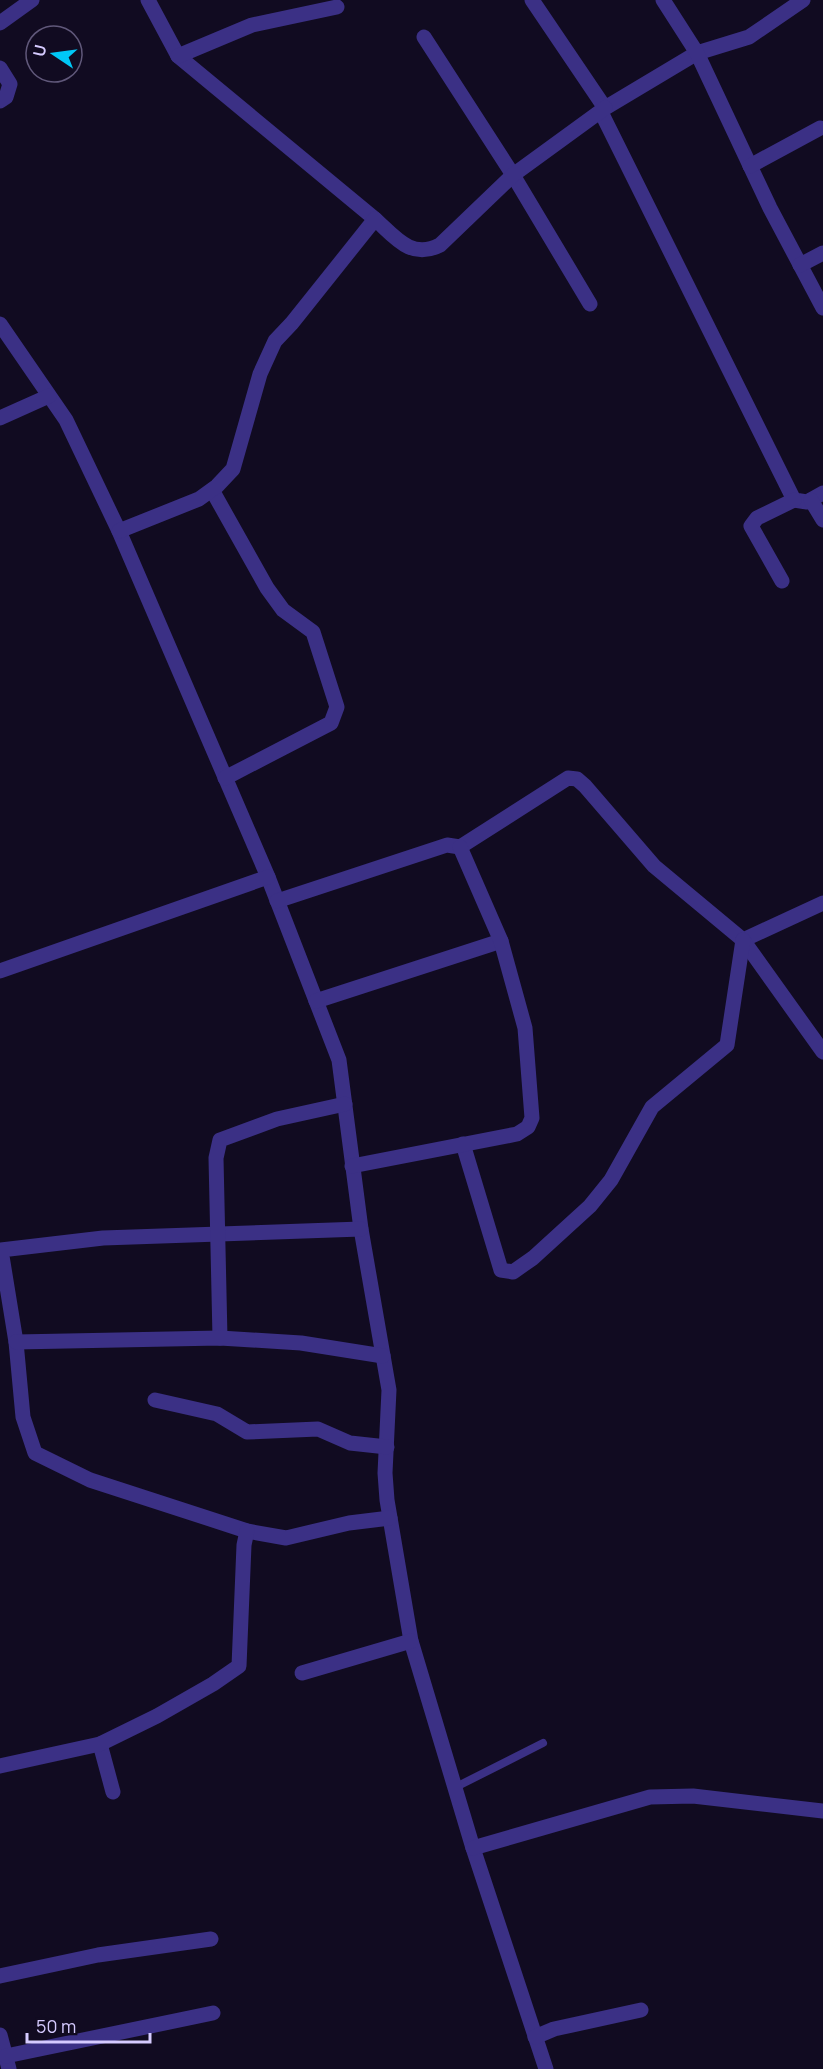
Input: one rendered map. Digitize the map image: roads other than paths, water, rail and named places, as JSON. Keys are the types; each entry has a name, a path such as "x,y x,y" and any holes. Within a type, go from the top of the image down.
{"street":[{"path":"0,22 32,0"},
{"path":"147,0 178,56 408,247 418,252 429,251 440,245 513,175 603,110 697,53 749,37 802,0"},
{"path":"532,0 603,110 794,500"},
{"path":"663,0 697,53 750,166 823,308"},
{"path":"178,56 252,25 337,8"},
{"path":"424,37 513,175 590,304"},
{"path":"0,68 10,84 6,97 0,101"},
{"path":"750,166 820,128"},
{"path":"119,531 199,499 212,490 233,469 260,374 274,340 292,323 375,219"},
{"path":"800,265 823,253"},
{"path":"0,324 66,420 119,531 268,877 339,1060 361,1229 389,1390 386,1473 390,1518 411,1641 454,1788 546,2069"},
{"path":"0,418 49,396"},
{"path":"212,490 267,588 283,610 313,632 337,707 331,723 225,778"},
{"path":"782,581 751,526 756,518 794,500 804,503 817,497 823,520"},
{"path":"277,901 447,845 460,847 568,778 577,779 654,866 743,940 823,1052"},
{"path":"352,1166 517,1134 528,1127 532,1118 525,1028 501,941 460,847"},
{"path":"0,971 268,877"},
{"path":"743,940 823,903"},
{"path":"463,1144 501,1270 513,1272 533,1258 590,1206 611,1180 651,1107 727,1045 743,940"},
{"path":"316,1001 501,941"},
{"path":"220,1338 216,1152 220,1140 277,1119 345,1104"},
{"path":"361,1229 102,1238 1,1249 16,1342 22,1418 35,1453 90,1480 247,1531 286,1538 349,1523 390,1518"},
{"path":"16,1342 220,1338 301,1343 383,1356"},
{"path":"155,1400 217,1414 247,1432 318,1429 350,1443 387,1447"},
{"path":"0,1766 100,1744 157,1716 213,1684 239,1666 242,1649 244,1545 247,1531"},
{"path":"302,1673 411,1641"},
{"path":"100,1744 112,1792"},
{"path":"473,1848 650,1797 693,1796 823,1811"},
{"path":"0,1976 98,1955 212,1939"},
{"path":"535,2037 555,2030 641,2010"},
{"path":"0,2035 8,2063 213,2013"}],"lane":[{"path":"454,1788 543,1743"}]}
